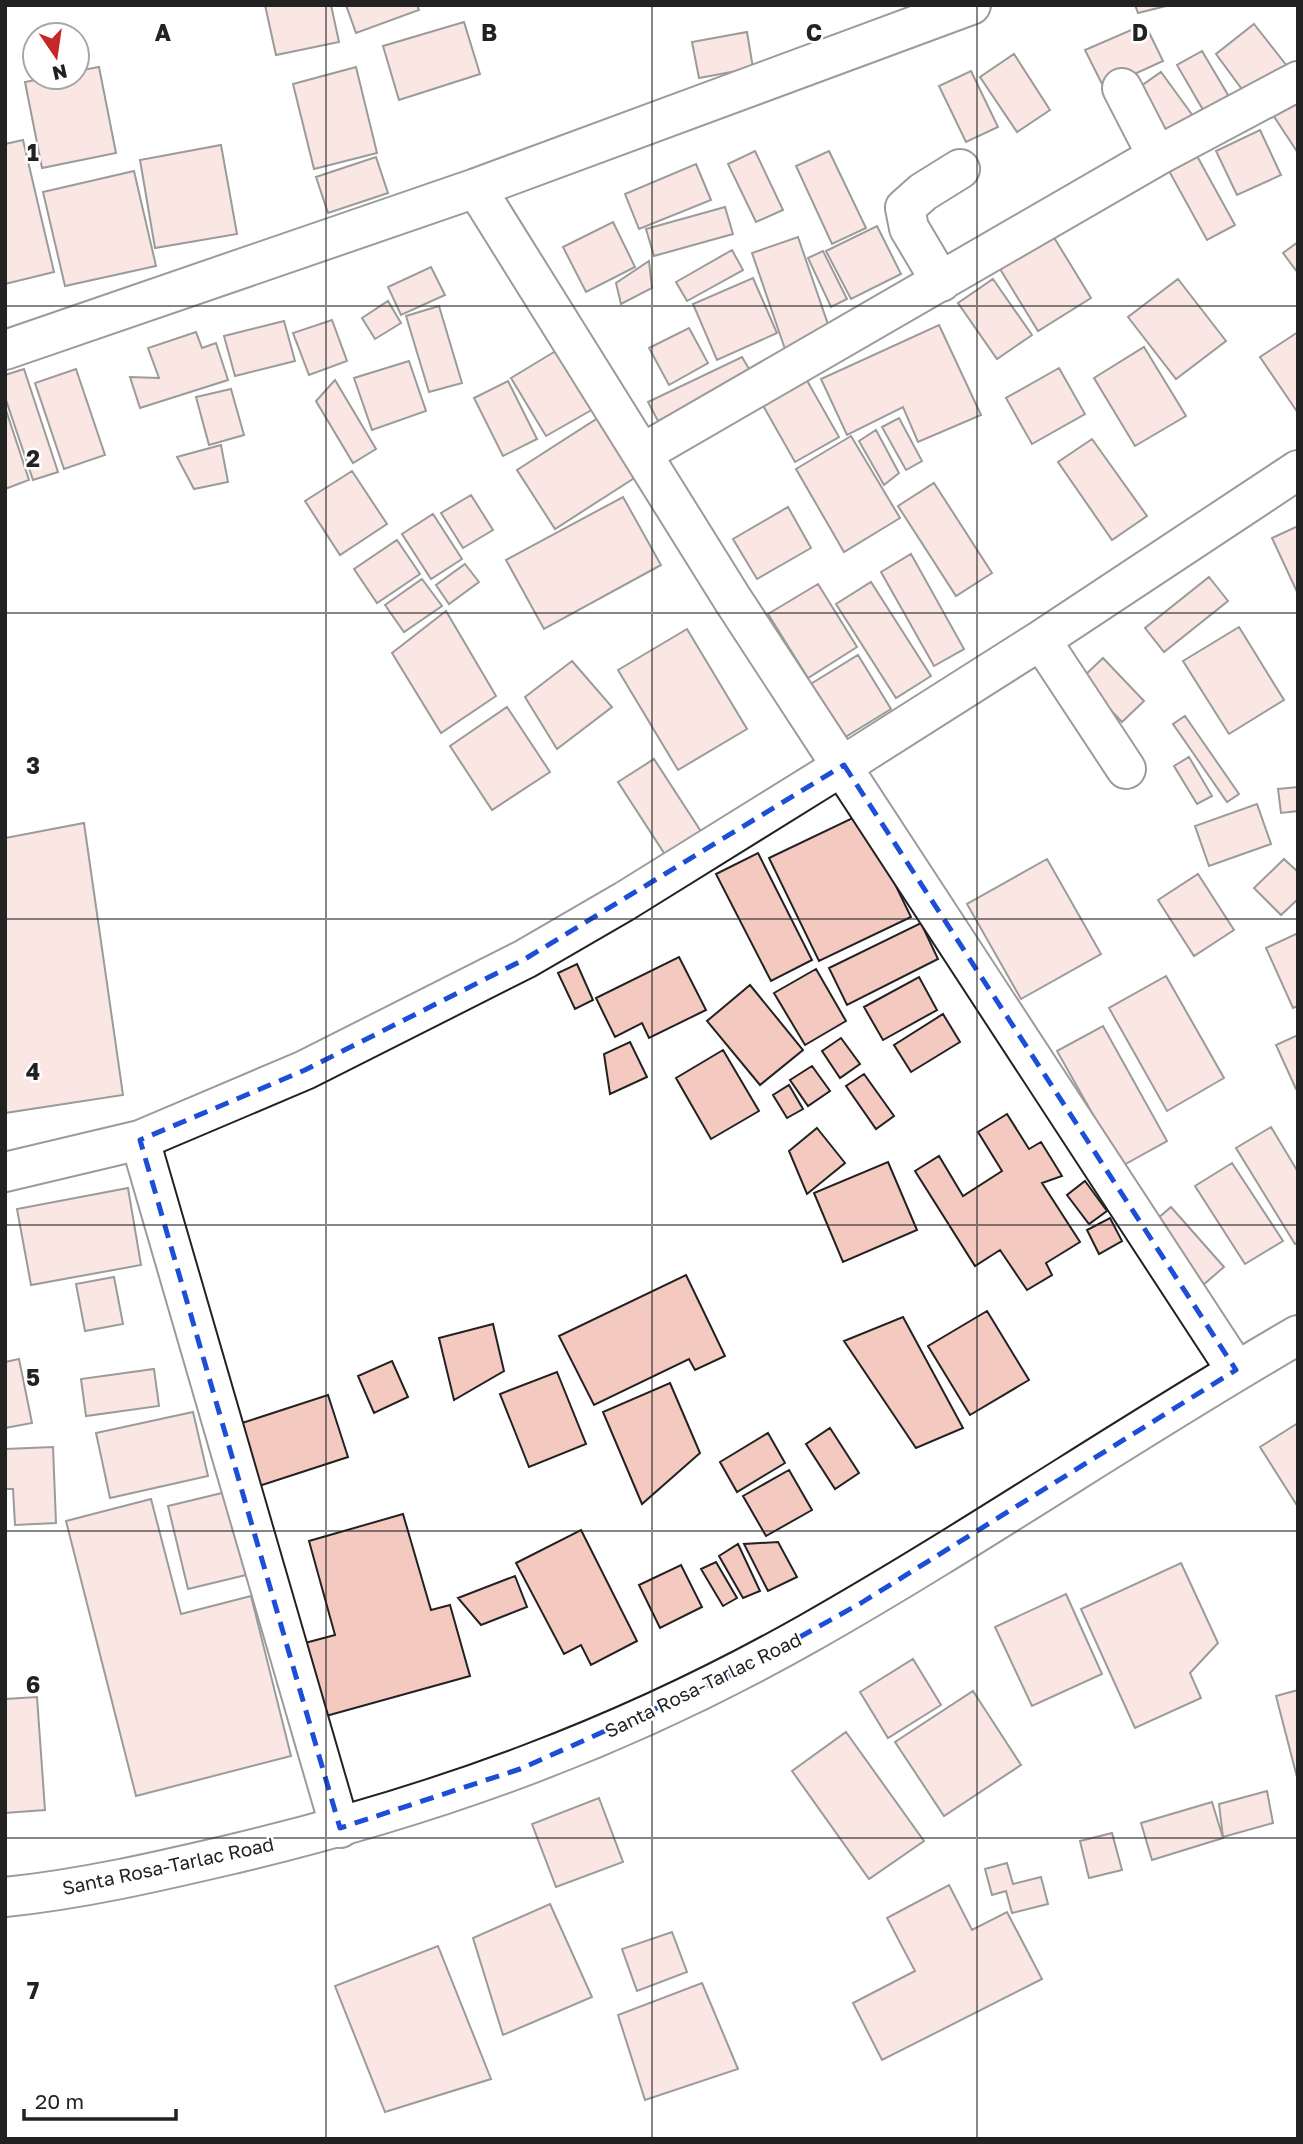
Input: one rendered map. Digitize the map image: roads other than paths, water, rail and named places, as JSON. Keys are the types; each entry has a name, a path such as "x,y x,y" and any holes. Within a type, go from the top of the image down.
{"main road":[{"path":"5,350 476,188 971,5"},
{"path":"643,453 1157,156 1298,81"},
{"path":"1122,88 1157,156"},
{"path":"941,282 909,228 905,208 923,192 960,169"},
{"path":"476,188 733,600 844,765 1236,1370"},
{"path":"5,1172 140,1140 305,1070 525,959 625,901 844,765 1041,640 1298,470"},
{"path":"1041,640 1126,769"},
{"path":"140,1140 340,1828"},
{"name":"Santa Rosa-Tarlac Road","path":"5,1897 137,1877 340,1828 433,1801 520,1769 653,1714 861,1603 1236,1370 1298,1335"}]}
